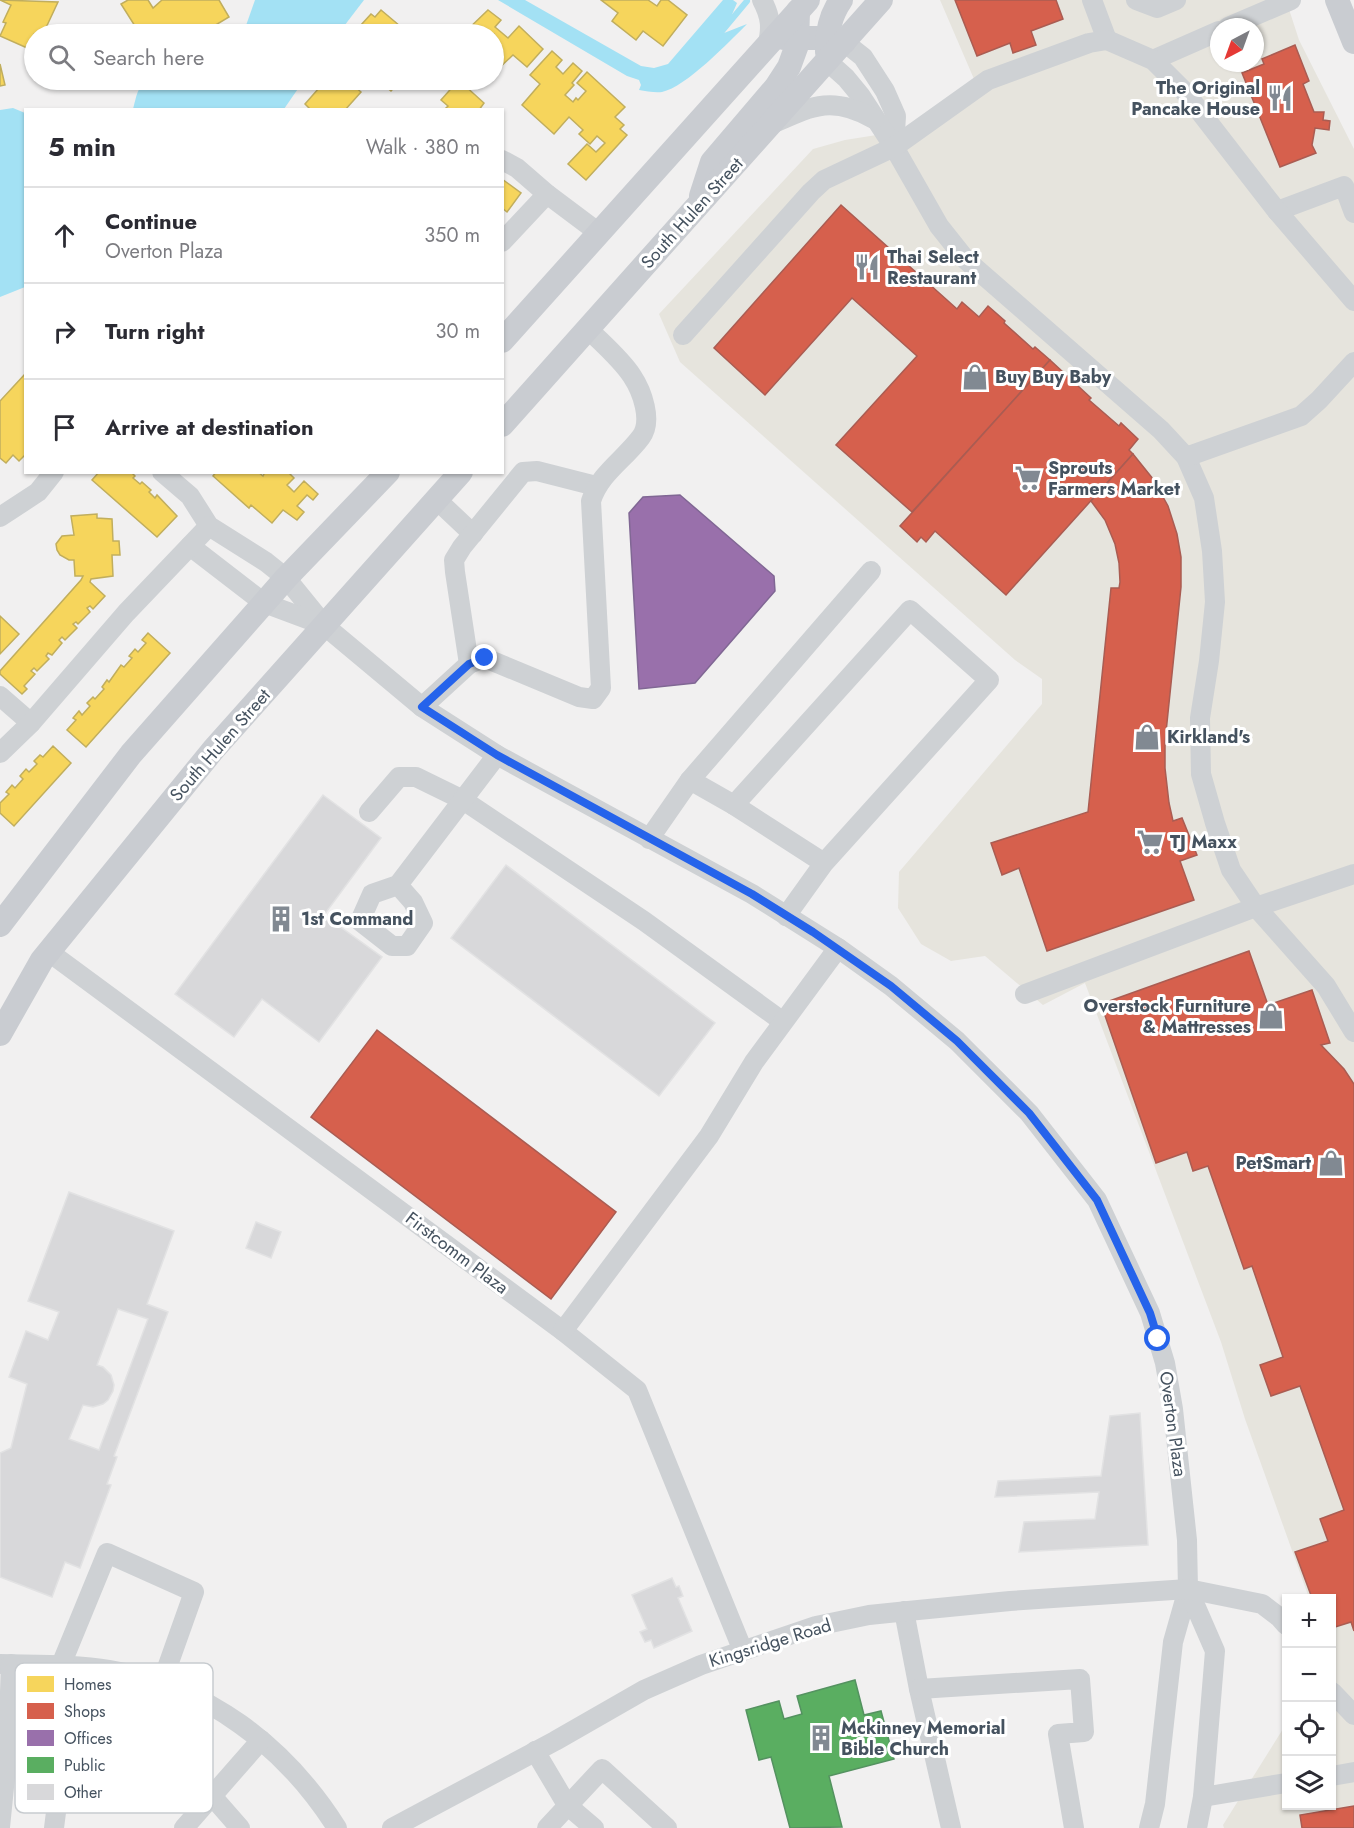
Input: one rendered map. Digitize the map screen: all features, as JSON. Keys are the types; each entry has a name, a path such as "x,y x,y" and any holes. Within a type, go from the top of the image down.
{"main road":[{"path":"771,43 799,37 832,47 831,17 841,0"},
{"name":"South Hulen Street","path":"504,423 772,124 832,47 881,0"},
{"path":"1337,0 1354,42"},
{"path":"504,339 771,43 797,4"},
{"path":"697,207 712,162 783,77 795,54 799,37 797,4"},
{"path":"0,925 131,754 286,578 386,474"},
{"name":"South Hulen Street","path":"0,1034 42,960 213,750 459,474"}],"street":[{"path":"762,0 771,26 771,43"},
{"path":"1092,0 1107,40"},
{"path":"1136,0 1157,8 1176,0"},
{"path":"1244,18 1266,5 1290,0"},
{"path":"1153,60 1210,35"},
{"path":"683,335 824,180 894,147 988,80 1089,43 1107,40 1153,60 1184,91 1277,211 1351,290"},
{"path":"832,47 852,85 894,147 939,226 966,260 1172,440 1186,457 1204,498 1214,574 1215,602 1200,718 1201,774 1215,823 1231,870 1256,907 1326,986 1354,1032"},
{"path":"832,47 863,57 885,91 896,116 894,147"},
{"path":"772,124 814,106 828,105 850,108 876,120"},
{"path":"504,161 517,168 599,233"},
{"path":"1277,211 1344,186 1354,213"},
{"path":"504,240 547,194"},
{"path":"422,707 469,664 485,658 579,697 593,699 601,688 591,501 596,486 643,435 647,422 643,399 633,376 588,329"},
{"path":"1186,457 1301,416 1354,362"},
{"path":"469,664 454,560 523,472 537,471 596,486"},
{"path":"0,517 38,492 52,474"},
{"path":"164,474 190,496 209,526 266,562 286,578 325,626"},
{"path":"437,500 473,534"},
{"path":"0,753 31,723 126,613 209,526"},
{"path":"190,546 264,603 325,626"},
{"path":"649,840 690,780 871,571"},
{"path":"734,805 910,610 988,680 824,863 786,916"},
{"name":"Overton Plaza","path":"325,626 422,707 497,755 649,840 752,894 838,948 891,986 957,1041 1029,1113 1097,1200 1150,1313 1165,1363 1173,1409 1186,1528 1188,1589 1173,1642 1155,1804 1149,1828"},
{"path":"0,696 31,723"},
{"path":"398,885 497,755"},
{"path":"369,812 399,777 416,777 463,800 644,921 782,1021"},
{"path":"690,780 734,805 824,863"},
{"path":"1025,994 1256,907 1354,874"},
{"path":"563,1331 709,1136 782,1021 838,948"},
{"name":"Firstcomm Plaza","path":"49,951 563,1331 637,1390 743,1651"},
{"path":"62,1663 107,1553 194,1592 169,1663"},
{"name":"Overton Plaza","path":"1188,1589 1215,1651 1203,1797 1197,1828"},
{"name":"Kingsridge Road","path":"392,1828 644,1690 701,1665 816,1626 869,1615 904,1611 1188,1589 1262,1604 1282,1619"},
{"path":"904,1611 919,1689 951,1828"},
{"path":"0,1827 8,1748 5,1664"},
{"path":"919,1689 1080,1679 1084,1732 1058,1734 1074,1828"},
{"path":"1336,1696 1354,1715"},
{"path":"213,1705 233,1717 300,1776 336,1828"},
{"path":"213,1795 261,1740"},
{"path":"535,1751 567,1805 594,1828"},
{"path":"547,1828 602,1769 667,1828"},
{"path":"1336,1775 1354,1772"},
{"path":"1203,1797 1282,1784"},
{"path":"213,1797 240,1828"},
{"path":"54,1828 56,1813"},
{"path":"184,1828 197,1813"}],"shaded area":[{"path":"940,0 1286,0 1299,40 1354,149 1354,1828 1224,1828 1223,1825 1282,1730 1282,1810 1336,1810 1336,1594 1308,1594 1245,1419 1221,1342 1085,983 1043,1005 985,956 951,961 921,944 898,908 899,872 1042,704 1042,679 1015,660 680,362 659,314 813,149 845,140 908,130 974,79"}],"water":[{"path":"255,0 364,0 346,24 247,24"},
{"path":"498,0 525,0 641,66 654,68 668,64 723,0 733,0 737,3 724,33 747,24 707,63 683,82 662,92 653,92 639,90 641,85 639,80 627,76"},
{"path":"139,90 297,90 285,108 133,108"},
{"path":"13,108 24,113 24,287 0,297 0,110"}],"building: Homes":[{"path":"0,0 58,2 48,24 24,24 24,47 0,36 6,23 3,22 11,5"},
{"path":"128,0 148,0 153,8 162,0 219,0 229,17 217,24 134,24 121,4"},
{"path":"601,0 648,0 657,6 661,0 668,0 687,15 663,46 643,31 636,40 612,21 618,13"},
{"path":"381,10 398,24 362,24 371,14 375,17"},
{"path":"488,10 501,20 498,24 473,24"},
{"path":"519,26 543,49 527,67 513,55 504,63 504,35 508,38"},
{"path":"552,51 562,60 556,67 563,74 573,63 582,71 565,95 573,102 586,91 577,83 587,72 625,107 615,117 624,125 620,129 627,135 586,180 568,164 587,144 596,152 605,143 597,136 590,144 579,134 583,130 569,117 554,134 522,105 540,84 530,75"},
{"path":"0,64 5,85 0,86"},
{"path":"317,90 359,90 361,92 347,108 309,108 305,104"},
{"path":"450,90 470,90 484,103 480,108 446,108 448,106 441,100"},
{"path":"504,180 521,193 507,212 504,210"},
{"path":"24,375 24,456 19,461 13,455 6,463 0,458 0,401"},
{"path":"97,474 133,474 135,476 133,478 140,484 142,482 151,490 149,492 155,498 157,495 177,516 157,537 92,480"},
{"path":"214,474 260,474 263,476 264,474 290,474 294,478 287,485 294,492 304,481 318,494 313,500 307,495 297,506 304,512 297,520 283,510 272,523 251,505 249,508 213,476"},
{"path":"97,514 97,518 112,519 113,541 119,541 120,555 112,555 113,576 91,579 90,582 105,596 93,609 90,606 87,608 90,612 78,624 76,622 73,624 77,628 65,640 62,637 59,640 62,643 52,655 48,653 46,656 49,659 37,671 34,668 31,671 35,674 24,686 27,689 22,694 0,674 0,671 81,580 83,576 75,576 74,560 60,555 56,544 62,536 74,535 71,516"},
{"path":"0,616 19,634 0,654"},
{"path":"148,633 170,653 86,747 67,730 76,720 73,718 79,711 82,715 90,706 87,703 93,697 95,699 104,689 102,687 107,680 109,682 121,665 124,667 132,658 129,656 135,649 138,652 146,643 142,640"},
{"path":"53,746 71,763 14,826 0,813 0,803 9,794 6,792 12,785 15,788 23,779 20,776 26,769 29,772 37,764 34,761 40,755 43,757"}],"building: Shops":[{"path":"955,0 1056,0 1063,19 1031,31 1036,45 1013,53 1010,43 977,56"},
{"name":"The Original Pancake House","path":"1295,45 1309,81 1303,84 1314,112 1324,112 1323,120 1330,121 1329,130 1315,128 1312,145 1316,153 1280,167 1242,73 1264,72 1264,58"},
{"path":"841,205 957,309 962,302 979,317 988,306 1033,349 1035,347 1050,360 912,512 836,445 917,356 852,298 765,395 714,348"},
{"name":"Sprouts Farmers Market","path":"1050,360 1091,398 1089,400 1119,426 1121,423 1138,439 1129,450 1133,454 1006,595 935,531 926,542 921,537 917,542 900,526"},
{"path":"1133,454 1153,479 1168,506 1177,534 1181,557 1181,587 1165,742 1165,768 1173,821 1182,818 1197,855 1180,861 1194,900 1047,951 1019,868 1002,875 991,843 1088,812 1111,588 1119,588 1120,582 1115,544 1105,520 1091,501"},
{"path":"1249,951 1268,1005 1312,990 1330,1043 1321,1045 1344,1069 1354,1084 1354,1631 1351,1622 1336,1627 1336,1594 1311,1594 1295,1552 1328,1541 1320,1519 1344,1510 1300,1386 1271,1396 1260,1365 1283,1357 1252,1266 1244,1269 1208,1166 1193,1171 1187,1152 1156,1163 1101,1004"},
{"path":"377,1030 616,1212 551,1299 311,1117"},
{"path":"1354,1806 1354,1828 1302,1828 1300,1815"}],"building: Offices":[{"path":"680,495 774,576 775,591 695,683 639,689 629,513 643,497"}],"building: Public":[{"name":"Mckinney Memorial Bible Church","path":"855,1680 864,1715 881,1711 894,1759 829,1776 842,1827 790,1828 771,1757 759,1760 746,1710 779,1701 784,1719 802,1714 797,1696"}],"building: Other":[{"name":"1st Command","path":"323,795 381,838 324,915 382,957 319,1042 262,999 234,1037 175,994"},
{"path":"506,865 715,1023 659,1096 451,938"},
{"path":"69,1192 174,1231 147,1304 168,1312 114,1456 117,1457 107,1484 111,1485 80,1568 65,1562 52,1597 0,1577 0,1453 11,1448 27,1384 9,1377 26,1331 48,1340 59,1312 28,1301","holes":["118,1309 148,1319 99,1450 69,1439 83,1405 93,1407 103,1404 113,1391 111,1375 103,1367 97,1365"]},
{"path":"256,1222 281,1232 271,1258 246,1248"},
{"path":"1140,1413 1148,1545 1019,1552 1024,1522 1095,1519 1099,1492 995,1497 998,1481 1101,1476 1110,1416"},
{"path":"672,1578 676,1587 679,1586 683,1596 678,1598 692,1631 654,1648 651,1640 645,1642 640,1632 647,1629 632,1595"}],"waterway":[{"path":"722,31 747,1"}],"place":[{"name":"The Original Pancake House","path":"1280,98"},
{"name":"Thai Select Restaurant","path":"867,267"},
{"name":"Buy Buy Baby","path":"975,377"},
{"name":"Sprouts Farmers Market","path":"1028,478"},
{"name":"Kirkland's","path":"1147,737"},
{"name":"TJ Maxx","path":"1150,842"},
{"name":"1st Command","path":"281,919"},
{"name":"Overstock Furniture & Mattresses","path":"1271,1016"},
{"name":"PetSmart","path":"1331,1163"},
{"name":"Mckinney Memorial Bible Church","path":"821,1738"}],"route":[{"path":"485,658 469,664 422,707 497,755 649,840 752,894 813,932 891,986 957,1041 1029,1113 1097,1200 1150,1313 1158,1339"}]}
